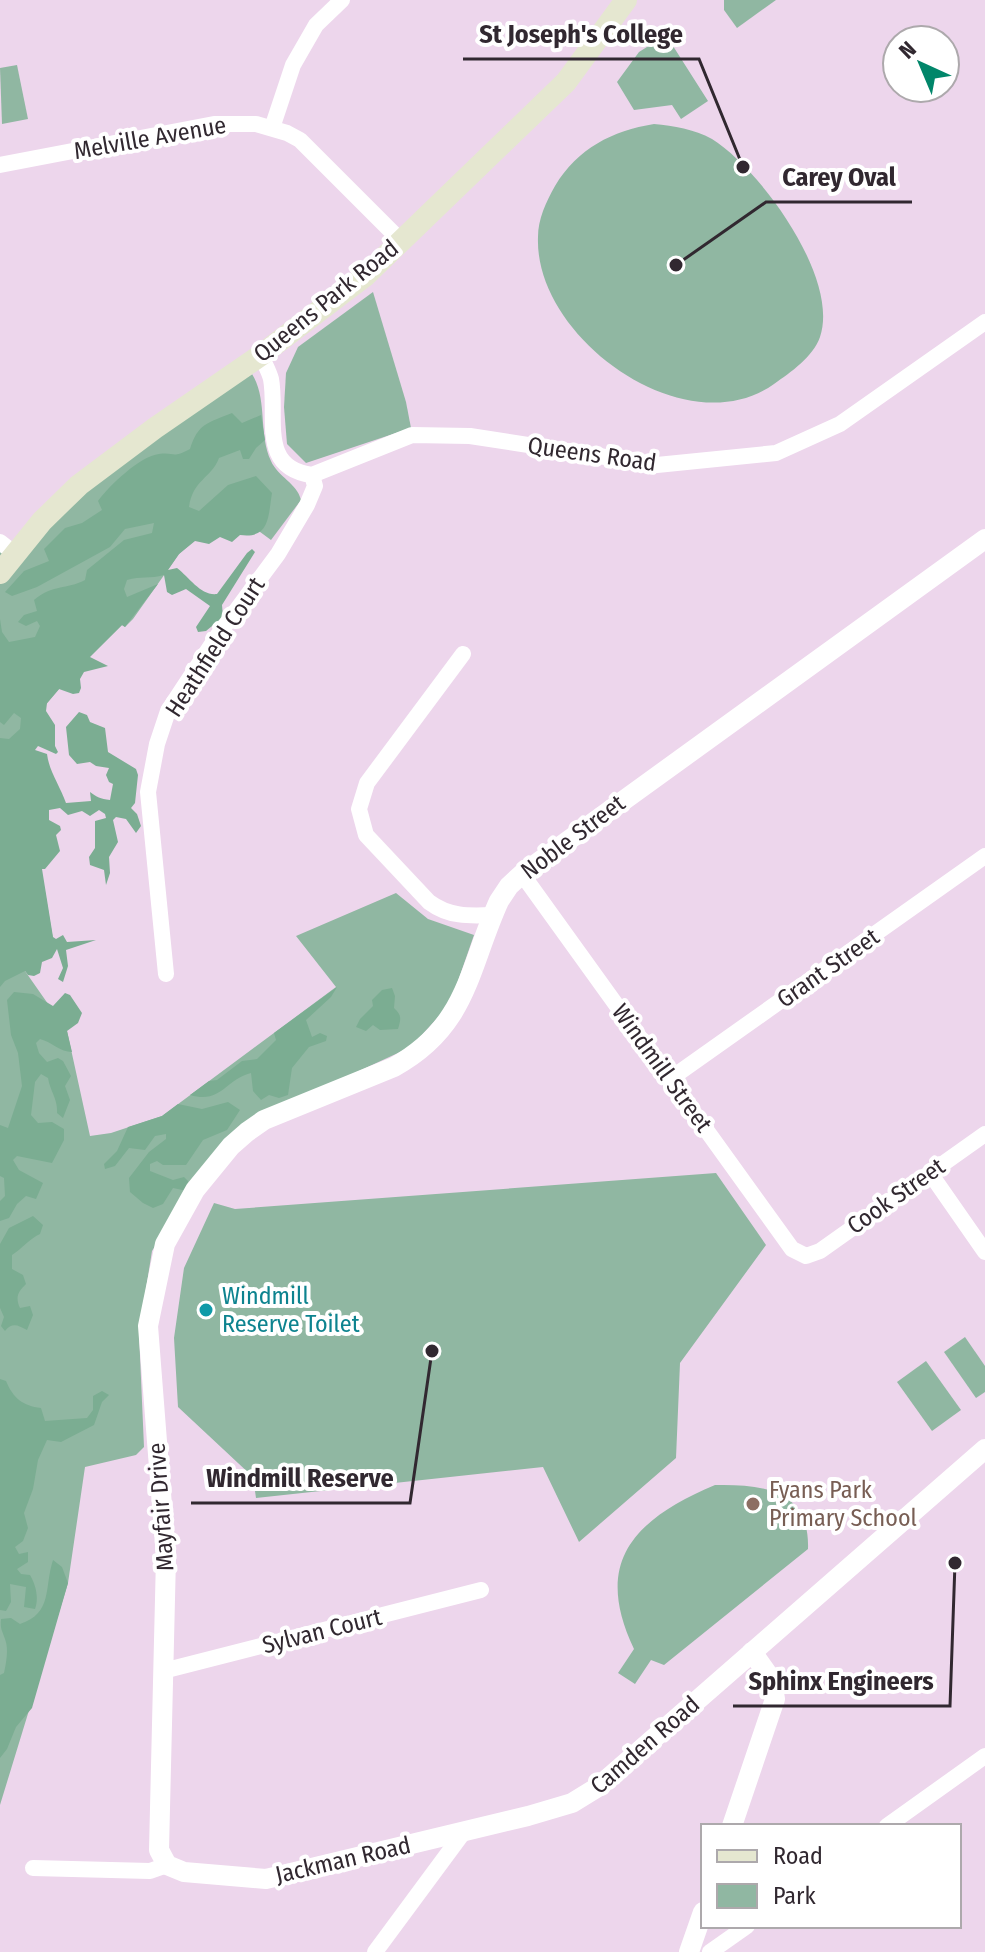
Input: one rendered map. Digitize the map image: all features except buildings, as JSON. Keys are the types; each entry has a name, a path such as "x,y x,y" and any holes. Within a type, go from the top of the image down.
{"main road":[{"name":"Queens Park Road","path":"0,573 7,548 79,485 261,355 365,276 566,82 626,0"}],"street":[{"path":"272,128 293,65 316,25 342,0"},
{"name":"Melville Avenue","path":"0,165 214,124 256,124 300,140 401,241"},
{"name":"Queens Road","path":"312,475 412,435 470,436 657,465 776,453 840,424 985,322"},
{"path":"261,355 271,379 272,433 276,449 285,463 297,473 312,475"},
{"name":"Heathfield Court","path":"166,974 148,792 157,744 168,711 218,635 278,554 307,505 315,486 312,475"},
{"name":"Noble Street","path":"215,1164 231,1146 264,1120 408,1059 457,1010 493,915 509,886 522,874 985,539"},
{"path":"463,654 367,783 359,809 366,835 439,910 453,914 493,915"},
{"name":"Grant Street","path":"670,1079 985,856"},
{"name":"Windmill Street","path":"522,874 792,1249 806,1256"},
{"name":"Cook Street","path":"806,1256 820,1251 985,1134"},
{"name":"Mayfair Drive","path":"167,1865 159,1850 166,1557 148,1326 165,1244 195,1190 215,1164"},
{"path":"930,1173 985,1252"},
{"name":"Camden Road","path":"463,1833 555,1809 586,1796 985,1449"},
{"name":"Sylvan Court","path":"163,1671 481,1590"},
{"path":"733,1824 775,1694 770,1676 752,1652"},
{"path":"890,1824 985,1756"},
{"path":"375,1952 463,1833"},
{"name":"Jackman Road","path":"33,1868 150,1871 167,1865 184,1872 266,1879 463,1833"},
{"path":"689,1952 701,1918"},
{"path":"710,1952 744,1928"}],"green space":[{"path":"724,0 776,0 737,28 724,10"},
{"path":"666,35 708,101 681,119 672,105 634,110 617,82 639,52"},
{"path":"17,65 28,119 2,124 0,68"},
{"path":"654,124 676,127 712,139 752,174 792,227 818,285 823,313 817,344 801,364 774,384 738,400 699,402 660,392 622,372 588,345 561,311 543,275 539,224 549,198 564,173 597,143 624,131"},
{"path":"373,292 411,428 306,463 287,444 284,407 286,373 298,347"},
{"path":"252,374 260,395 271,461 296,489 301,500 271,540 230,510 179,554 133,619 125,627 122,625 71,675 33,720 42,874 54,945 25,971 67,1031 90,1136 111,1133 162,1116 336,987 296,936 396,893 428,919 474,935 450,1004 411,1047 322,1088 213,1154 152,1251 139,1333 144,1447 136,1455 85,1467 68,1583 0,1805 0,546 9,550 79,485"},
{"path":"232,413 242,423 261,415 265,440 249,459 243,459 240,450 219,458 212,471 194,490 189,507 199,511 228,485 256,476 272,493 266,524 257,534 240,535 232,542 220,537 209,544 195,541 179,554 168,570 177,568 201,589 217,594 247,553 252,549 255,552 222,605 223,617 206,631 198,632 196,627 210,606 186,589 172,595 167,592 164,575 127,580 124,589 127,597 158,584 125,627 122,625 90,657 108,666 84,672 79,693 59,689 47,703 46,711 55,725 58,752 56,754 38,746 35,750 47,754 66,803 91,801 90,792 110,800 113,784 106,775 109,768 90,762 77,764 69,755 66,727 79,712 87,715 90,722 105,728 108,752 136,769 135,803 131,808 141,826 136,833 126,819 116,817 113,820 118,842 109,857 110,873 106,885 104,870 90,865 89,857 95,848 95,821 106,818 105,814 99,810 90,816 82,811 68,815 60,808 49,810 49,820 60,826 61,830 56,835 60,851 42,869 53,937 56,939 63,935 67,942 96,940 66,950 68,966 63,982 58,979 63,968 57,949 52,958 42,962 40,973 34,976 25,971 0,987 0,738 9,739 20,729 21,718 14,713 4,725 0,722 0,619 2,632 9,642 35,637 40,626 37,621 26,626 18,622 24,615 37,611 34,600 53,589 85,580 87,570 124,540 152,533 154,523 125,529 110,547 37,587 12,596 5,592 24,571 49,561 44,549 65,528 82,523 102,510 98,501 126,473 151,456 176,454 190,449 200,429"},
{"path":"337,987 331,997 306,1020 312,1037 320,1033 327,1036 326,1041 309,1047 292,1068 288,1095 279,1098 269,1095 261,1100 253,1091 251,1073 216,1094 201,1097 190,1095 242,1061 257,1059 276,1040 274,1033"},
{"path":"392,988 394,1008 400,1017 398,1029 380,1030 373,1025 366,1031 356,1027 373,1006 372,1000 382,990"},
{"path":"14,992 33,994 53,1006 65,993 70,995 82,1013 78,1023 67,1031 72,1052 40,1039 36,1043 39,1053 47,1062 58,1058 63,1061 71,1076 65,1086 70,1100 63,1118 57,1113 48,1078 41,1074 35,1082 31,1115 38,1123 52,1122 64,1129 64,1140 52,1163 17,1156 13,1160 19,1170 43,1183 36,1199 26,1196 9,1218 0,1221 0,1201 5,1196 4,1178 0,1176 0,1125 8,1128 22,1086 7,1000"},
{"path":"228,1102 240,1110 227,1130 203,1140 186,1165 163,1165 157,1161 150,1164 150,1171 173,1180 184,1177 188,1181 187,1191 173,1188 163,1204 153,1208 130,1192 129,1178 149,1152 166,1139 166,1134 155,1136 145,1150 129,1148 115,1166 105,1169 104,1164 117,1151 128,1127 162,1116 178,1104 202,1109"},
{"path":"716,1173 766,1245 680,1363 676,1458 579,1542 543,1467 256,1498 253,1477 178,1407 174,1338 184,1268 214,1203 235,1209"},
{"path":"33,1216 43,1225 40,1234 12,1255 12,1269 23,1275 26,1284 18,1295 20,1308 30,1306 33,1315 27,1330 15,1325 5,1331 1,1326 4,1317 0,1308 0,1244 9,1228"},
{"path":"965,1337 985,1366 985,1392 976,1398 944,1352"},
{"path":"926,1361 961,1410 932,1431 897,1382"},
{"path":"0,1379 6,1381 19,1400 41,1408 45,1421 87,1418 93,1410 93,1396 102,1391 109,1395 102,1402 94,1425 61,1442 47,1440 38,1460 33,1489 24,1513 28,1528 23,1541 15,1547 19,1554 28,1552 28,1562 17,1569 32,1579 37,1596 35,1609 24,1607 26,1587 10,1584 11,1602 6,1611 0,1610"},
{"path":"715,1485 750,1486 780,1494 801,1514 807,1529 808,1549 664,1665 651,1660 635,1684 618,1673 634,1649 622,1618 618,1591 620,1567 629,1547 643,1529 687,1498"},
{"path":"53,1560 62,1567 68,1583 32,1708 16,1727 0,1758 0,1675 4,1673 7,1652 1,1619 11,1618 20,1624 38,1613 46,1598"}],"place":[{"name":"St Joseph's College","path":"743,167"},
{"name":"Carey Oval","path":"676,265"},
{"name":"Windmill Reserve Toilet","path":"206,1310"},
{"name":"Windmill Reserve","path":"432,1351"},
{"name":"Fyans Park Primary School","path":"753,1504"},
{"name":"Sphinx Engineers","path":"955,1563"}]}
